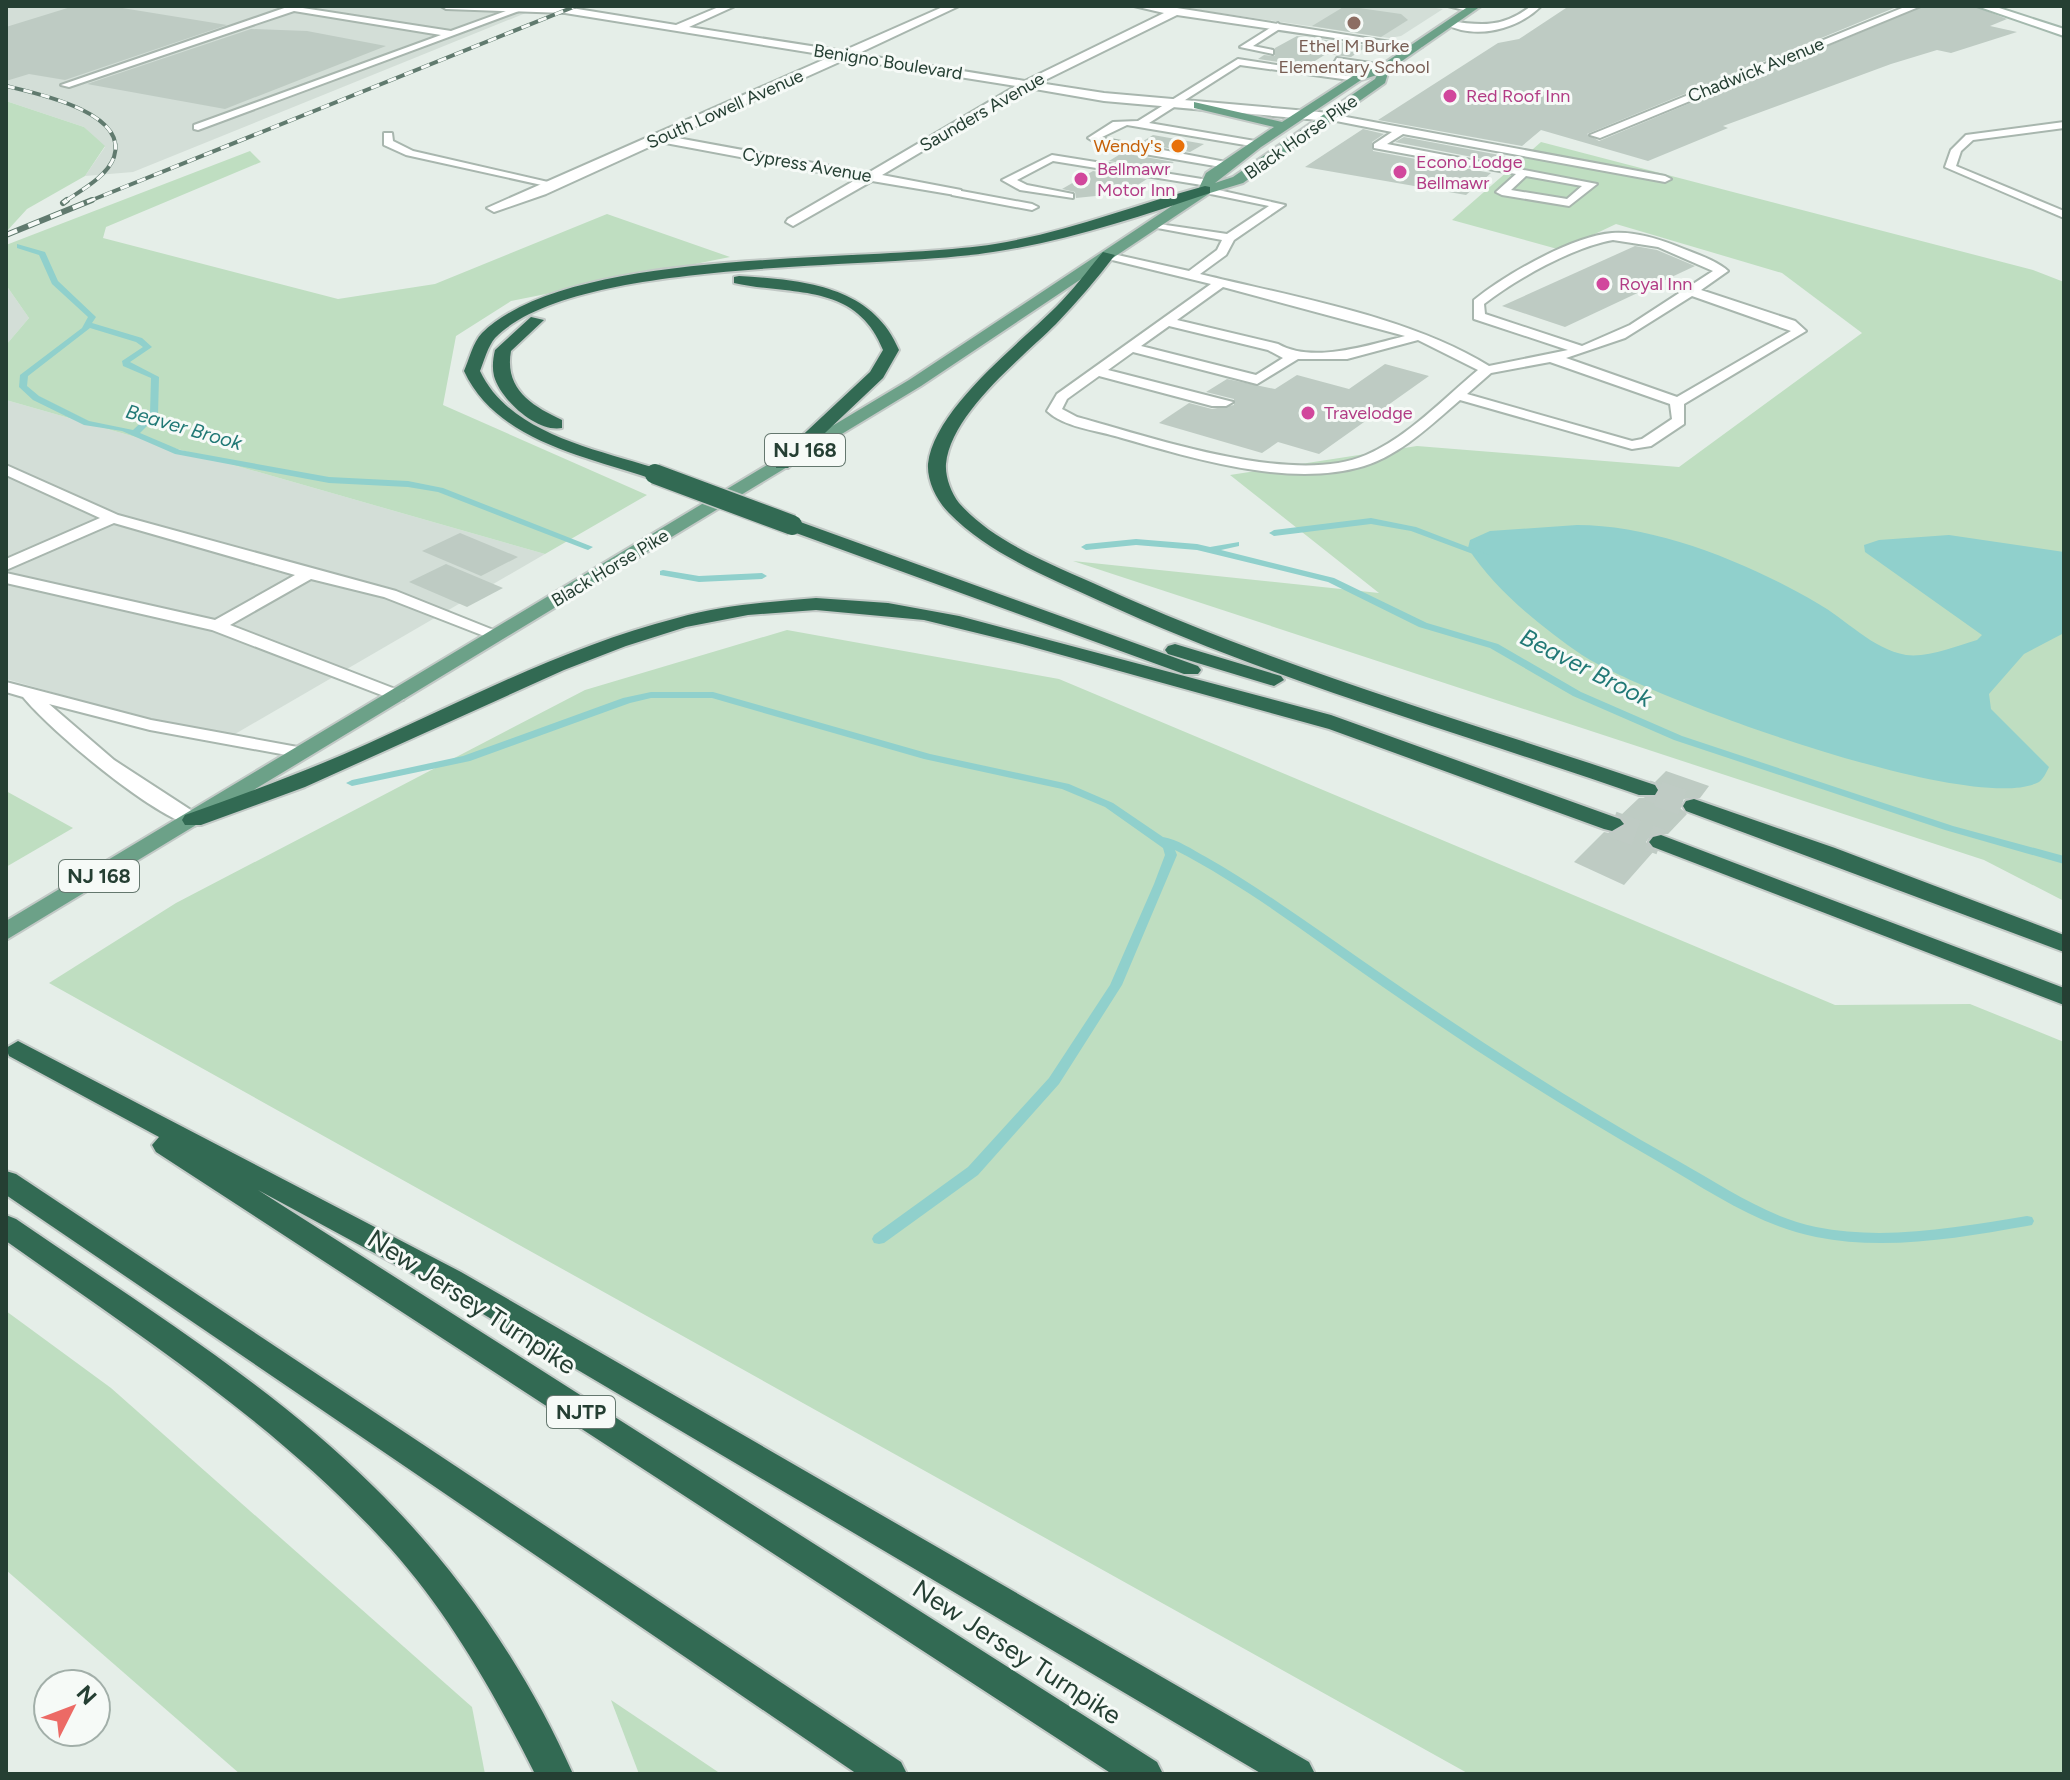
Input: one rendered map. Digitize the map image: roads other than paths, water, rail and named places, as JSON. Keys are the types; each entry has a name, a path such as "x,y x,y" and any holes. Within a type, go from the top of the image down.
{"highway":[{"path":"1207,186 1101,224 993,248 689,271 608,283 534,307 505,323 483,341 472,371 479,390 495,407 535,430 663,471 798,520 1337,725 1612,824"},
{"path":"1108,255 1064,307 990,381 950,433 937,463 943,492 952,506 1001,543 1155,621 1255,659 1647,790"},
{"path":"663,471 559,425 525,406 504,385 500,372 503,350 521,330 548,313 605,293 654,284 712,280 767,282 837,297 880,323 891,350 887,361 782,464"},
{"path":"798,520 1240,672 1405,708"},
{"path":"193,820 311,777 597,648 679,622 786,605 882,608 955,621 1337,725"},
{"path":"1694,806 1840,857 2064,944"},
{"path":"1661,842 2064,997"},
{"path":"12,1046 450,1280 1296,1774"},
{"name":"New Jersey Turnpike","path":"12,1046 1144,1774"},
{"path":"6,1181 888,1774"},
{"path":"6,1226 278,1423 404,1539 459,1609 511,1689 554,1774"}],"main road":[{"name":"Black Horse Pike","path":"1207,186 1211,176 1283,126 1357,78 1384,68 1474,7"},
{"name":"Black Horse Pike","path":"6,932 915,383 1156,225 1207,186 1238,180 1381,81 1384,68"},
{"path":"1198,105 1283,126"}],"street":[{"name":"Benigno Boulevard","path":"446,6 565,10 1028,84 1173,104 1330,117"},
{"path":"677,28 730,6"},
{"name":"South Lowell Avenue","path":"494,208 555,185 954,6"},
{"path":"1139,6 1416,47"},
{"name":"Chadwick Avenue","path":"1596,135 1916,6"},
{"path":"1982,6 2064,33"},
{"name":"Saunders Avenue","path":"793,222 1028,84 1177,11"},
{"name":"Cypress Avenue","path":"658,138 956,193"}],"lane":[{"path":"1452,6 1474,7"},
{"path":"1450,24 1494,30 1516,24 1537,6"},
{"path":"66,85 296,7 452,34"},
{"path":"198,127 523,8"},
{"path":"1278,26 1245,47 1279,53"},
{"path":"1324,60 1384,68"},
{"path":"1141,123 1238,62 1357,78"},
{"path":"1330,117 1665,179"},
{"path":"1227,165 1103,144 1093,138 1117,124 1141,123 1257,144"},
{"path":"2064,125 1970,137 1956,150 1950,167 2064,215"},
{"path":"1403,129 1378,146 1591,184 1569,203 1502,192 1523,173"},
{"path":"388,135 388,143 410,153 555,185"},
{"path":"1194,160 1229,139"},
{"path":"1069,196 1024,188 1008,180 1052,158 1207,186 1279,205 1229,238 1222,252 1190,276"},
{"path":"956,193 1032,207"},
{"path":"1156,225 1229,238"},
{"path":"1221,283 1062,397 1054,411 1072,420 1244,465 1360,463 1398,442 1487,370 1549,357 1608,341 1722,271 1676,250 1621,236 1599,238 1493,291 1478,303 1479,316 1578,349"},
{"path":"1108,255 1416,337 1461,352 1487,370"},
{"path":"1549,357 1677,401 1800,331 1790,324 1690,291"},
{"path":"1168,322 1273,347 1289,355 1347,355 1416,337"},
{"path":"1132,348 1258,380 1292,358 1289,355"},
{"path":"1098,372 1212,402 1226,402"},
{"path":"1456,395 1632,445 1646,443 1679,421 1677,401"},
{"path":"6,469 113,518 390,594 498,635"},
{"path":"6,565 113,518"},
{"path":"217,626 309,574"},
{"path":"6,578 217,626 397,696"},
{"path":"6,687 150,725 303,753"},
{"path":"31,696 56,723 147,795 193,820"}],"water":[{"path":"1577,525 1607,527 1670,539 1732,561 1817,603 1882,647 1906,655 1942,651 1977,640 1982,635 1865,552 1864,545 1879,540 1949,535 2064,552 2064,633 2024,654 1989,694 1991,709 2049,767 2046,773 2039,782 2003,788 1949,783 1883,768 1738,723 1618,674 1582,655 1535,620 1505,592 1468,548 1470,540 1490,531"}],"waterway":[{"name":"Beaver Brook","path":"20,246 42,254 55,282 92,317 85,329 24,375 23,387 36,398 87,423 124,429 178,452 329,480 408,484 440,490 588,547"},
{"path":"89,325 139,340 148,347 126,361 126,364 155,377 154,415 134,433"},
{"path":"1274,533 1371,521 1413,529 1484,555"},
{"name":"Beaver Brook","path":"1086,547 1136,542 1197,547 1331,580 1423,625 1494,646 1577,694 1678,738 1949,828 2064,860"},
{"path":"1214,549 1236,544"},
{"name":"Beaver Brook","path":"663,573 699,579 762,576"},
{"path":"352,783 466,759 627,700 651,695 713,695 928,757 1065,786 1109,805 1168,846 1171,855 1116,985 1054,1081 973,1171 879,1239"},
{"path":"1164,840 1247,887 1448,1026 1557,1096 1759,1212 1816,1232 1869,1238 1922,1236 2027,1221"}],"tunnel":[{"path":"1647,790 1664,796"},
{"path":"1658,794 1664,796"},
{"path":"1664,796 1694,806"},
{"path":"1612,824 1661,842"}],"railway":[{"path":"87,202 576,6"},
{"path":"6,86 76,107 108,128 115,141 114,157 105,171 64,202"},
{"path":"63,203 67,200"},
{"path":"6,235 92,200"}],"place":[{"name":"Ethel M Burke Elementary School","path":"1354,23"},
{"name":"Red Roof Inn","path":"1450,96"},
{"name":"Wendy's","path":"1178,146"},
{"name":"Econo Lodge Bellmawr","path":"1400,172"},
{"name":"Bellmawr Motor Inn","path":"1081,179"},
{"name":"Royal Inn","path":"1603,284"},
{"name":"Travelodge","path":"1308,413"}]}
